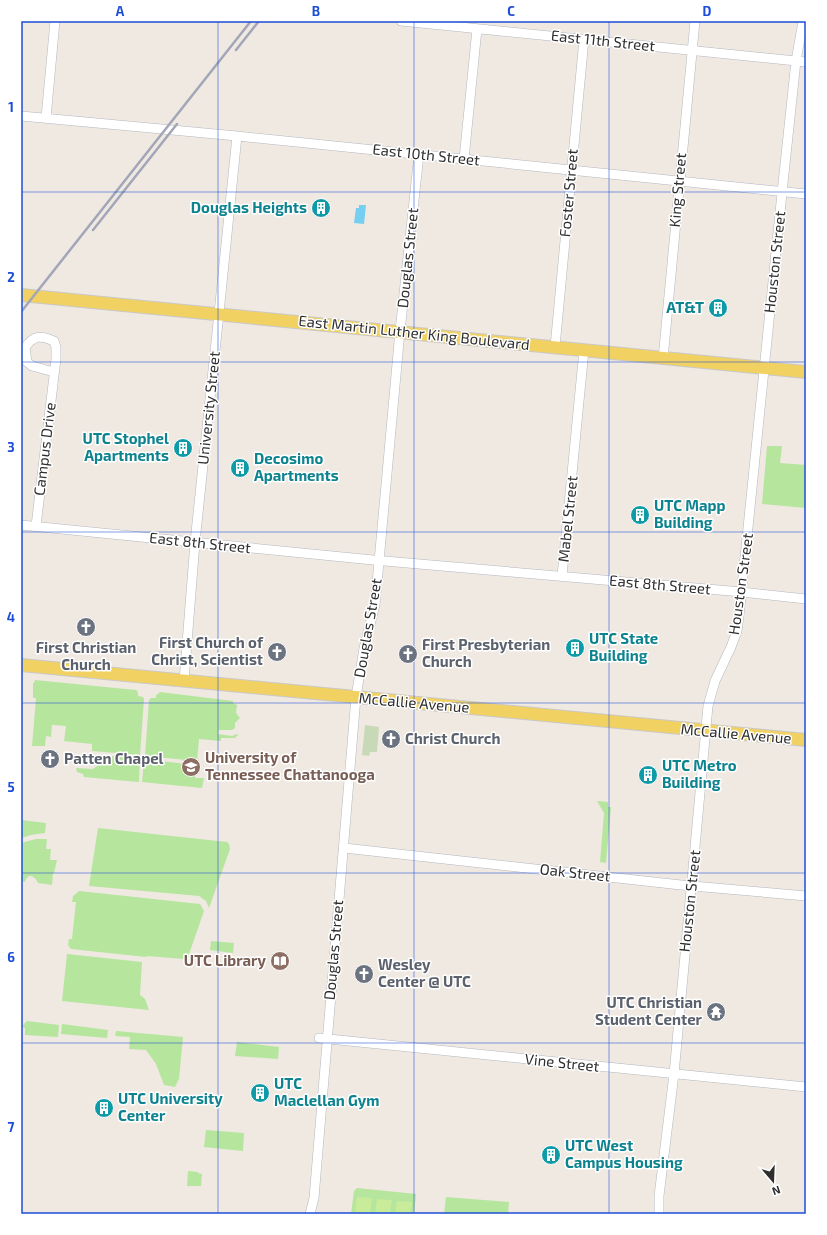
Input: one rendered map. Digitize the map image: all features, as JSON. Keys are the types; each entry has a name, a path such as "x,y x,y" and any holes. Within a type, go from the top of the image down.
{"main road":[{"name":"East Martin Luther King Boulevard","path":"21,295 219,313 663,359 806,372"},
{"name":"McCallie Avenue","path":"21,665 806,740"}],"street":[{"path":"46,118 55,21"},
{"name":"East 11th Street","path":"401,21 806,62"},
{"name":"King Street","path":"663,359 695,21"},
{"name":"Houston Street","path":"659,1214 660,1188 674,1074 708,706 715,681 737,631 796,61 803,21"},
{"path":"464,159 476,29"},
{"name":"Foster Street","path":"555,347 584,39"},
{"name":"East 10th Street","path":"21,116 419,154 806,194"},
{"name":"University Street","path":"184,681 195,542 237,136"},
{"name":"Douglas Street","path":"316,1214 314,1198 322,1039 344,848 356,697 364,648 375,605 380,561 400,332 419,154"},
{"name":"Mabel Street","path":"380,561 562,576 584,350"},
{"name":"Campus Drive","path":"36,526 54,372"},
{"name":"East 8th Street","path":"21,524 380,561"},
{"name":"East 8th Street","path":"562,576 806,599"},
{"name":"Oak Street","path":"344,848 691,886 806,896"},
{"name":"Vine Street","path":"322,1039 806,1087"},
{"name":"Douglas Street","path":"310,1214 314,1198"}],"green space":[{"path":"767,446 782,446 780,463 806,465 806,508 762,504"},
{"path":"35,680 136,690 138,692 138,696 143,697 144,699 140,755 92,751 92,744 64,741 66,726 52,725 51,737 46,736 45,746 32,746 36,698 33,698 33,683"},
{"path":"160,692 233,701 233,703 237,705 236,713 240,718 235,723 235,728 232,730 219,730 218,734 232,736 238,735 235,738 221,738 221,741 199,739 197,761 145,756 149,700 151,698 156,698 156,695"},
{"path":"365,725 379,727 377,752 370,752 369,756 362,755"},
{"path":"102,755 140,759 139,782 84,777 83,774 77,772 76,768 93,769 97,766"},
{"path":"144,760 194,765 196,768 195,778 204,778 202,788 142,782"},
{"path":"597,801 608,802 608,807 611,807 606,863 600,862 604,813"},
{"path":"21,820 46,823 45,833 21,838"},
{"path":"98,828 227,842 230,849 209,908 206,901 199,896 89,886"},
{"path":"36,839 47,839 46,849 51,849 50,860 57,860 53,873 52,885 38,883 32,876 28,877 25,882 21,881 21,843"},
{"path":"79,891 200,904 204,911 188,957 184,959 146,957 71,949 68,945 69,939 72,939 76,902 72,902 73,896"},
{"path":"211,941 234,943 233,953 210,950"},
{"path":"67,954 142,962 140,995 145,999 149,1010 62,1001"},
{"path":"27,1021 59,1025 58,1037 25,1035 25,1028 23,1025"},
{"path":"62,1024 108,1030 107,1038 61,1034"},
{"path":"116,1031 183,1037 179,1079 175,1087 164,1085 156,1064 146,1050 129,1049 130,1037 115,1036"},
{"path":"237,1042 279,1047 278,1059 235,1056"},
{"path":"206,1130 244,1133 243,1151 204,1147"},
{"path":"188,1171 202,1174 201,1186 187,1186"},
{"path":"357,1188 416,1194 414,1214 351,1214 354,1191"},
{"path":"357,1197 372,1198 370,1214 355,1214"},
{"path":"446,1197 509,1202 508,1214 444,1214"},
{"path":"377,1199 392,1200 390,1214 375,1214"},
{"path":"397,1201 412,1202 410,1214 395,1214"}],"water":[{"path":"359,205 366,205 364,224 354,223 356,208 359,208"}],"railway":[{"path":"21,312 251,21"},
{"path":"236,50 259,21"},
{"path":"93,230 177,124"}],"place":[{"name":"Douglas Heights","path":"321,208"},
{"name":"AT&T","path":"718,308"},
{"name":"UTC Stophel Apartments","path":"183,448"},
{"name":"Decosimo Apartments","path":"240,468"},
{"name":"UTC Mapp Building","path":"640,515"},
{"name":"First Christian Church","path":"86,627"},
{"name":"UTC State Building","path":"575,648"},
{"name":"First Church of Christ, Scientist","path":"277,652"},
{"name":"First Presbyterian Church","path":"408,654"},
{"name":"Christ Church","path":"391,739"},
{"name":"Patten Chapel","path":"50,759"},
{"name":"University of Tennessee Chattanooga","path":"191,767"},
{"name":"UTC Metro Building","path":"648,775"},
{"name":"UTC Library","path":"280,961"},
{"name":"Wesley Center @ UTC","path":"364,974"},
{"name":"UTC Christian Student Center","path":"716,1012"},
{"name":"UTC Maclellan Gym","path":"260,1093"},
{"name":"UTC University Center","path":"104,1108"},
{"name":"UTC West Campus Housing","path":"551,1155"}]}
